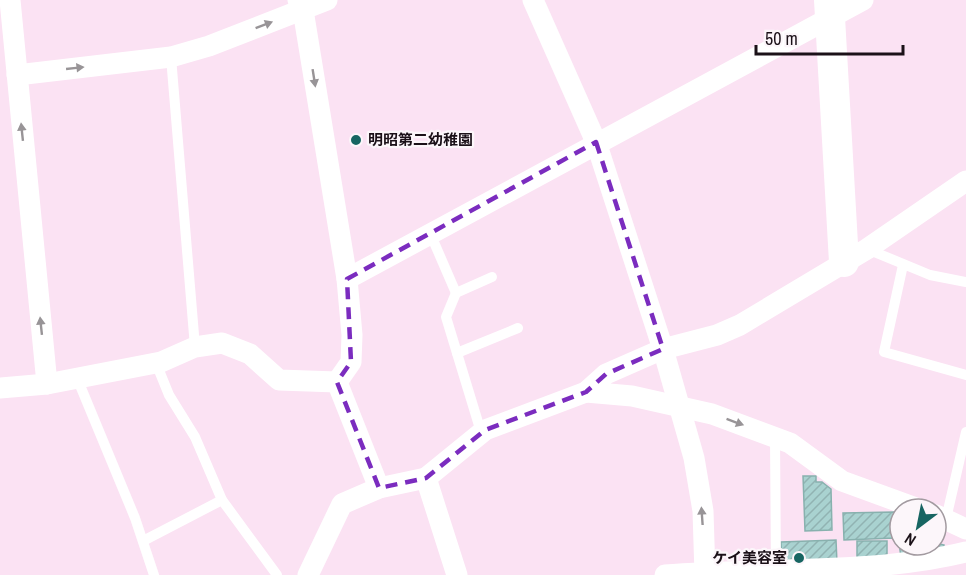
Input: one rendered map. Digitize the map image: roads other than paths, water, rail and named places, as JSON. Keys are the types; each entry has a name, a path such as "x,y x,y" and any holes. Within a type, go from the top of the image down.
{"street":[{"path":"10,0 47,384"},
{"path":"17,75 171,57 209,46 300,5 327,0"},
{"path":"532,0 596,142 663,349 694,459 702,511 705,575"},
{"path":"347,279 596,142 829,9 863,0"},
{"path":"300,5 347,279 352,335 351,362 337,382"},
{"path":"829,9 855,255"},
{"path":"308,575 342,504 379,488 426,478 481,432 586,392 606,374 663,349 717,335 740,325 855,255 966,181"},
{"path":"0,388 47,384 156,363 195,347 222,344 250,354 279,380 337,382"},
{"path":"337,382 379,488"},
{"path":"586,392 632,396 712,414 790,443 842,481 888,498"},
{"path":"426,478 457,575"},
{"path":"948,520 966,529"},
{"path":"665,575 889,572 939,562 966,552"}],"lane":[{"path":"171,57 195,347"},
{"path":"430,233 456,293"},
{"path":"855,255 966,282"},
{"path":"903,265 884,352 966,375"},
{"path":"481,432 446,317 456,293 492,277"},
{"path":"457,353 518,328"},
{"path":"156,363 169,394 195,437 222,500 277,575"},
{"path":"77,378 143,541 154,575"},
{"path":"947,497 966,432"},
{"path":"775,437 776,574"},
{"path":"143,541 222,500"}],"place":[{"name":"明昭第二幼稚園","path":"356,140"},
{"name":"ケイ美容室","path":"799,558"}]}
